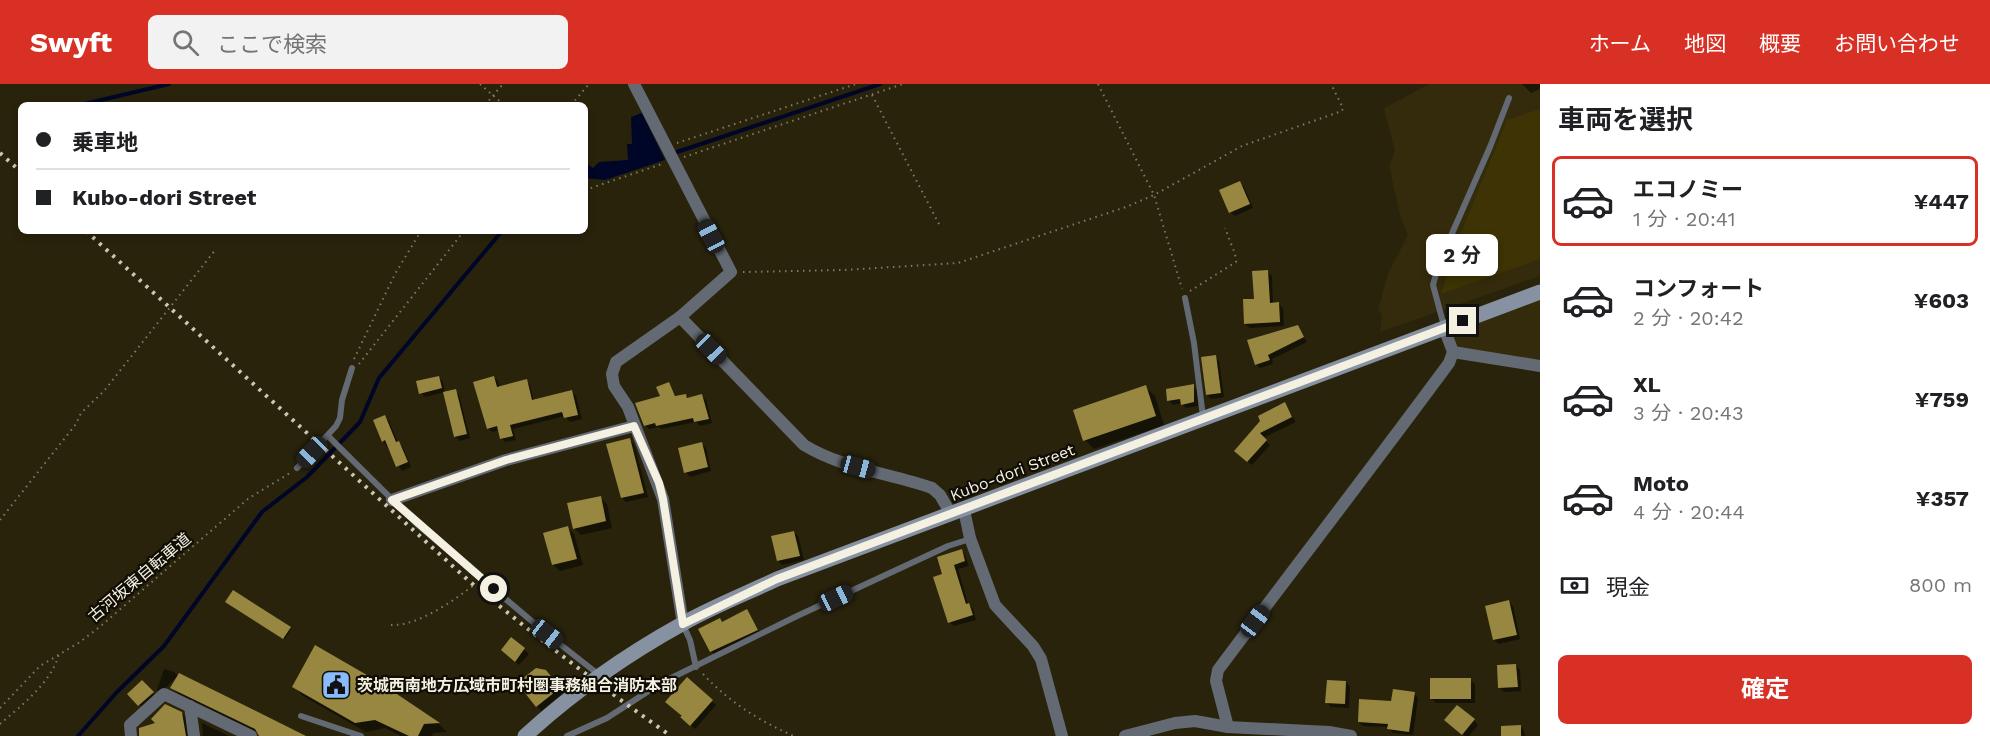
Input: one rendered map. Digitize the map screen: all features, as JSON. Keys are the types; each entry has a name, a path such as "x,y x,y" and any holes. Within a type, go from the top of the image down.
{"street":[{"path":"634,84 731,272 680,317 616,362 612,374 614,386 628,407 659,483 683,624"},
{"name":"Kubo-dori Street","path":"525,736 549,714 632,654 683,624 777,579 1540,292"},
{"path":"680,317 804,445 821,456 838,462 932,488 958,512 995,605 1033,646 1041,659 1062,736"},
{"path":"1228,727 1216,681 1218,670 1449,363 1453,352 1444,328"},
{"path":"1453,352 1540,366"},
{"path":"392,500 506,460 634,426"},
{"path":"132,736 130,725 164,694 251,736"},
{"path":"190,706 194,736"},
{"path":"1125,736 1175,723 1195,722 1228,727 1329,732 1351,736"}],"lane":[{"path":"1444,328 1433,285 1438,263 1509,98"},
{"path":"1185,298 1194,343 1203,417"},
{"path":"297,468 329,438 340,418 342,400 352,368"},
{"path":"329,438 392,500 482,579 601,676"},
{"path":"567,736 607,718 661,683 795,617 970,538"},
{"path":"683,624 690,640 696,667"},
{"path":"301,716 361,736"}],"path":[{"path":"480,84 501,102"},
{"path":"487,102 503,84"},
{"path":"573,102 589,84"},
{"path":"666,147 856,84"},
{"path":"588,189 903,84"},
{"path":"1098,84 1154,195 1185,298"},
{"path":"731,272 844,270 958,263 1126,207 1154,195 1242,146 1341,111 1343,108 1331,84"},
{"path":"872,94 940,226"},
{"path":"1185,298 1190,291 1236,262 1225,228"},
{"path":"352,368 360,344 419,234"},
{"path":"352,368 366,359 462,234"},
{"path":"0,520 76,424 81,413 104,391 216,249"},
{"name":"古河坂東自転車道","path":"0,708 40,666 80,642 102,625 249,498 297,468"},
{"path":"391,625 403,624 429,614 482,579"},
{"path":"0,724 28,699 55,668 59,653"},
{"path":"696,667 719,691 746,711 794,736"}],"shaded area":[{"path":"1430,84 1540,84 1540,276 1380,332 1382,315 1378,310 1388,274 1408,235 1400,216 1389,165 1395,151 1384,108"},
{"path":"1540,109 1540,259 1441,294 1457,243 1507,120"},
{"path":"1540,298 1540,361 1457,348 1451,331"}],"water":[{"path":"642,113 665,160 605,180 588,178 588,164 593,168 599,162 628,160 627,144 632,144 631,117"}],"building":[{"path":"1240,181 1250,204 1229,213 1219,190"},
{"path":"1268,270 1270,303 1279,302 1280,322 1244,324 1243,299 1254,299 1252,271"},
{"path":"1298,325 1304,337 1268,355 1270,360 1255,365 1247,340"},
{"path":"1216,355 1221,393 1206,395 1201,357"},
{"path":"439,376 442,388 419,394 416,381"},
{"path":"494,376 497,387 527,379 532,400 572,390 578,415 564,418 562,412 510,425 513,436 500,439 497,426 487,429 473,382"},
{"path":"669,382 675,396 686,394 687,398 702,394 709,419 694,422 693,418 656,426 655,423 644,426 635,403 660,396 656,387"},
{"path":"1194,384 1194,402 1181,405 1180,399 1167,401 1166,389"},
{"path":"1146,385 1156,416 1083,441 1073,410"},
{"path":"456,389 467,434 454,437 443,392"},
{"path":"1285,402 1292,417 1260,433 1267,440 1247,462 1234,451 1260,421 1258,416"},
{"path":"385,415 396,442 399,441 408,462 396,467 385,440 382,442 373,420"},
{"path":"630,438 644,493 621,498 606,444"},
{"path":"702,442 708,467 684,473 678,448"},
{"path":"601,496 606,521 573,529 567,503"},
{"path":"568,526 577,559 552,565 543,533"},
{"path":"794,531 800,556 777,561 771,536"},
{"path":"962,549 965,561 954,565 966,604 969,603 973,615 948,623 933,577 942,574 937,557"},
{"path":"233,590 291,627 283,639 225,602"},
{"path":"1509,600 1517,635 1493,640 1485,606"},
{"path":"747,609 758,630 710,652 698,629 720,618 722,622"},
{"path":"511,637 525,648 515,662 501,650"},
{"name":"茨城西南地方広域市町村圏事務組合消防本部","path":"315,645 379,682 440,723 424,724 418,736 409,736 375,720 355,723 292,687"},
{"path":"1516,664 1518,687 1498,688 1497,665"},
{"path":"536,668 546,670 560,688 536,707 517,683"},
{"path":"179,673 306,736 259,736 255,729 170,688"},
{"path":"687,677 713,700 690,726 665,702"},
{"path":"1430,678 1471,678 1471,699 1430,699"},
{"path":"142,680 154,692 138,706 127,694"},
{"path":"1327,680 1346,681 1345,704 1325,703"},
{"path":"1393,689 1415,692 1409,732 1387,729 1388,724 1358,722 1359,699 1391,701"},
{"path":"165,704 182,712 186,736 139,736 139,728 155,723 151,719"},
{"path":"1457,705 1475,719 1462,735 1444,720"},
{"path":"1521,725 1521,736 1501,736 1501,726"}],"waterway":[{"path":"93,102 169,84"},
{"path":"677,152 880,84"},
{"path":"78,736 116,693 164,646 262,512 307,477 360,422 379,378 499,234"}],"railway":[{"path":"0,153 18,169"},
{"path":"89,234 469,581 568,660 671,736"}],"place":[{"name":"茨城西南地方広域市町村圏事務組合消防本部","path":"336,685"}],"route":[{"path":"494,589 392,500 506,460 634,426 659,483 663,499 683,624 777,579 838,555 964,510 1203,417 1463,321"}]}
